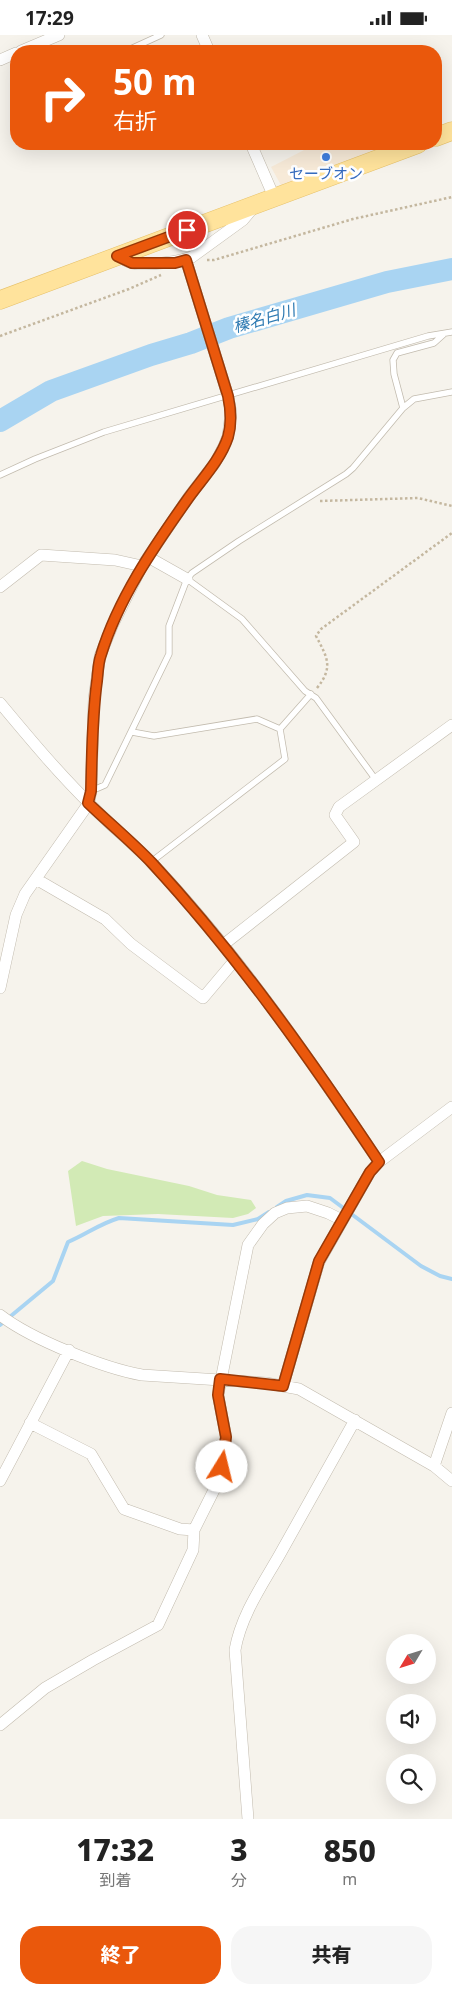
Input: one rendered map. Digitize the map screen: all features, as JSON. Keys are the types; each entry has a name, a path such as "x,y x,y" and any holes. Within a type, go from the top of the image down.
{"main road":[{"path":"0,300 402,150"}],"street":[{"path":"34,45 53,36"},
{"path":"254,150 274,197"},
{"path":"117,256 132,263 180,261 192,257 243,219 257,204"},
{"path":"0,988 16,915 25,894 88,803 91,791 94,699 100,656 113,624 145,561 215,463 228,436 231,412 227,393 189,274 180,261"},
{"path":"0,587 41,555 145,561 187,579"},
{"path":"0,703 40,751 88,803 151,862 223,945 257,987 319,1072 379,1162"},
{"path":"223,945 354,842 335,815 339,807 452,725"},
{"path":"36,879 105,919 131,944 203,998 234,960"},
{"path":"283,1386 319,1261 370,1172 379,1162 452,1107"},
{"path":"0,1725 45,1688 93,1659 158,1625 193,1550 194,1530 214,1490 225,1451 226,1437 218,1395 248,1245 255,1234 275,1213 298,1206 318,1209 342,1219"},
{"path":"0,1315 22,1330 123,1371 142,1375 220,1379 299,1389 434,1467 452,1481"},
{"path":"0,1481 69,1350"},
{"path":"434,1467 452,1413"},
{"path":"248,1819 235,1650 237,1639 259,1591 355,1421"},
{"path":"30,1423 92,1454 124,1509 180,1529 194,1530"}],"lane":[{"path":"139,45 161,35"},
{"path":"0,475 104,432 227,393 428,336 449,332"},
{"path":"403,407 394,374 393,360 397,353 434,343 449,332"},
{"path":"91,791 105,785 169,653 169,626 187,579 192,573 353,468 403,407 414,399 452,393"},
{"path":"187,579 242,619 306,691 316,698 376,780"},
{"path":"280,729 311,694"},
{"path":"132,732 154,736 256,719 280,729"},
{"path":"151,862 285,759 280,729"}],"path":[{"path":"214,260 353,219 452,197"},
{"path":"0,336 152,280 168,271 180,261"},
{"path":"305,499 313,501 418,498 452,506"},
{"path":"311,694 327,673 329,664 316,636 321,629 452,533"}],"shaded area":[{"name":"セーブオン","path":"304,150 384,150 282,187 271,167"}],"green space":[{"path":"82,1161 107,1169 189,1186 217,1195 251,1200 256,1208 248,1214 233,1218 158,1214 103,1216 76,1226 68,1171"}],"waterway":[{"name":"榛名白川","path":"0,421 51,391 229,328 387,282 452,269"},
{"path":"277,1207 286,1201 307,1195 330,1198 421,1266 440,1276 452,1279"},
{"path":"0,1325 53,1281 68,1242 105,1223 119,1218 233,1225 258,1219 269,1212"}],"place":[{"name":"セーブオン","path":"326,157"}],"route":[{"path":"187,230 117,256 132,263 175,263 186,260 228,396 231,412 228,436 215,463 188,498 142,566 113,624 100,656 94,699 91,791 88,803 151,862 246,973 319,1072 379,1162 370,1172 319,1261 283,1386 220,1379 218,1395 226,1437 222,1467"}]}
